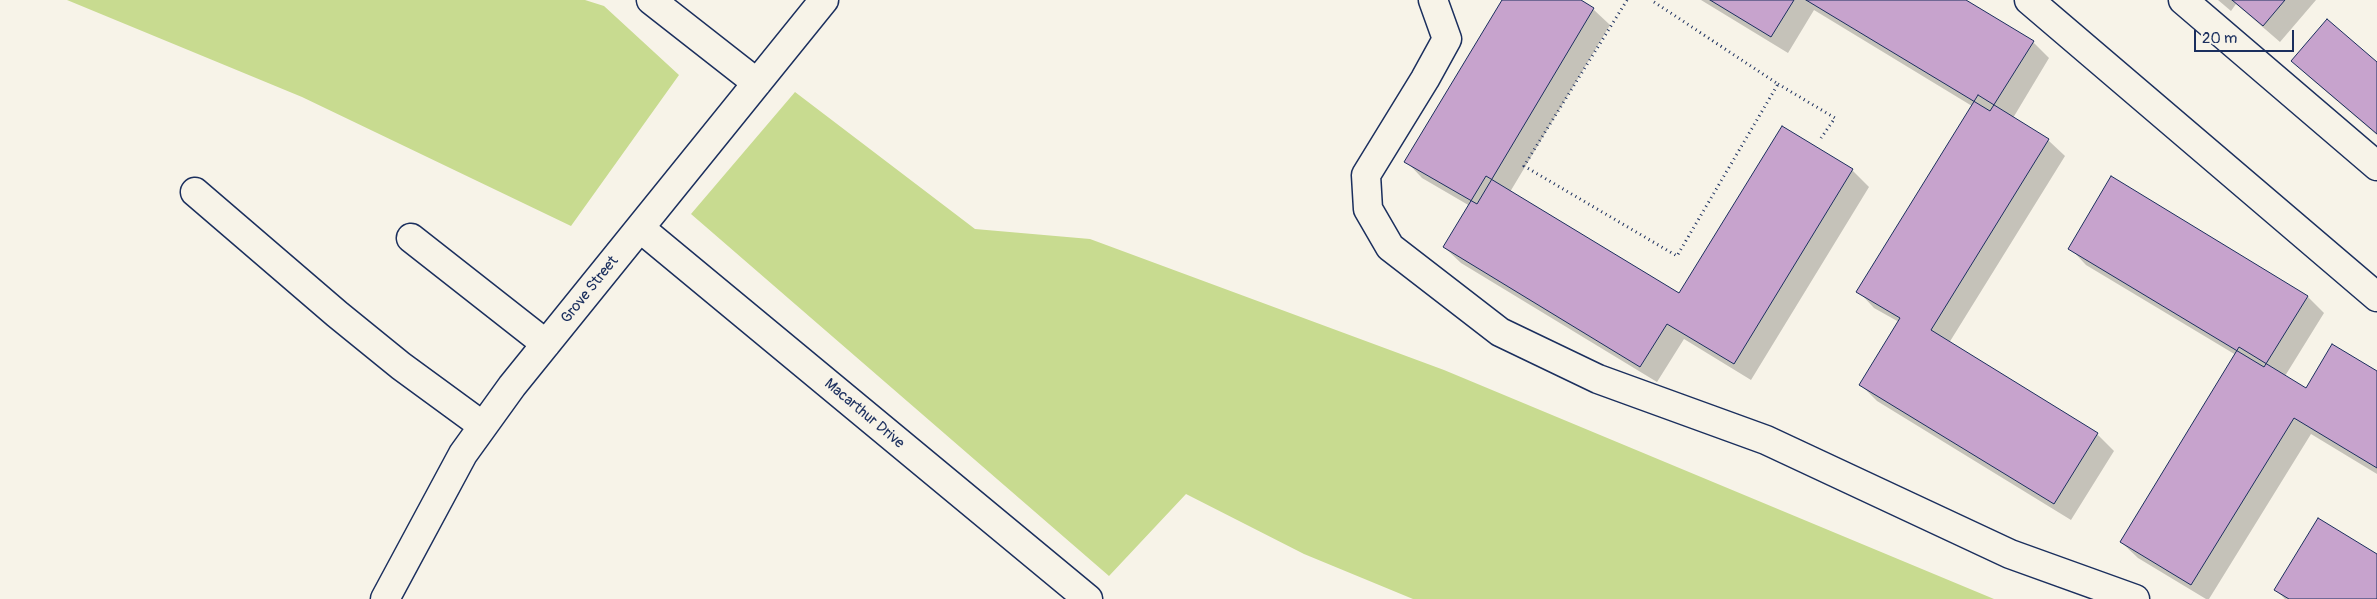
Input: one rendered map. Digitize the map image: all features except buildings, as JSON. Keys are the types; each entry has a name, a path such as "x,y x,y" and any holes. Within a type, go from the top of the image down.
{"street":[{"path":"651,0 757,82"},
{"name":"Grove Street","path":"385,599 463,454 512,386 824,0"},
{"path":"1433,0 1447,39 1425,79 1366,175 1368,209 1390,247 1500,332 1598,380 1766,440 2010,554 2134,599"},
{"path":"2030,0 2377,297"},
{"path":"2183,0 2377,166"},
{"path":"195,192 337,314 401,366 483,426"},
{"name":"Macarthur Drive","path":"640,228 1088,599"},
{"path":"411,238 546,344"}],"path":[{"path":"1627,0 1524,166 1677,256 1778,84"},
{"path":"1651,0 1778,84 1835,118 1821,138"}],"green space":[{"path":"67,0 585,0 604,6 679,75 571,226 302,97"},
{"path":"795,92 975,229 1090,239 1444,370 1994,599 1413,599 1304,554 1186,494 1109,576 691,214"}]}
